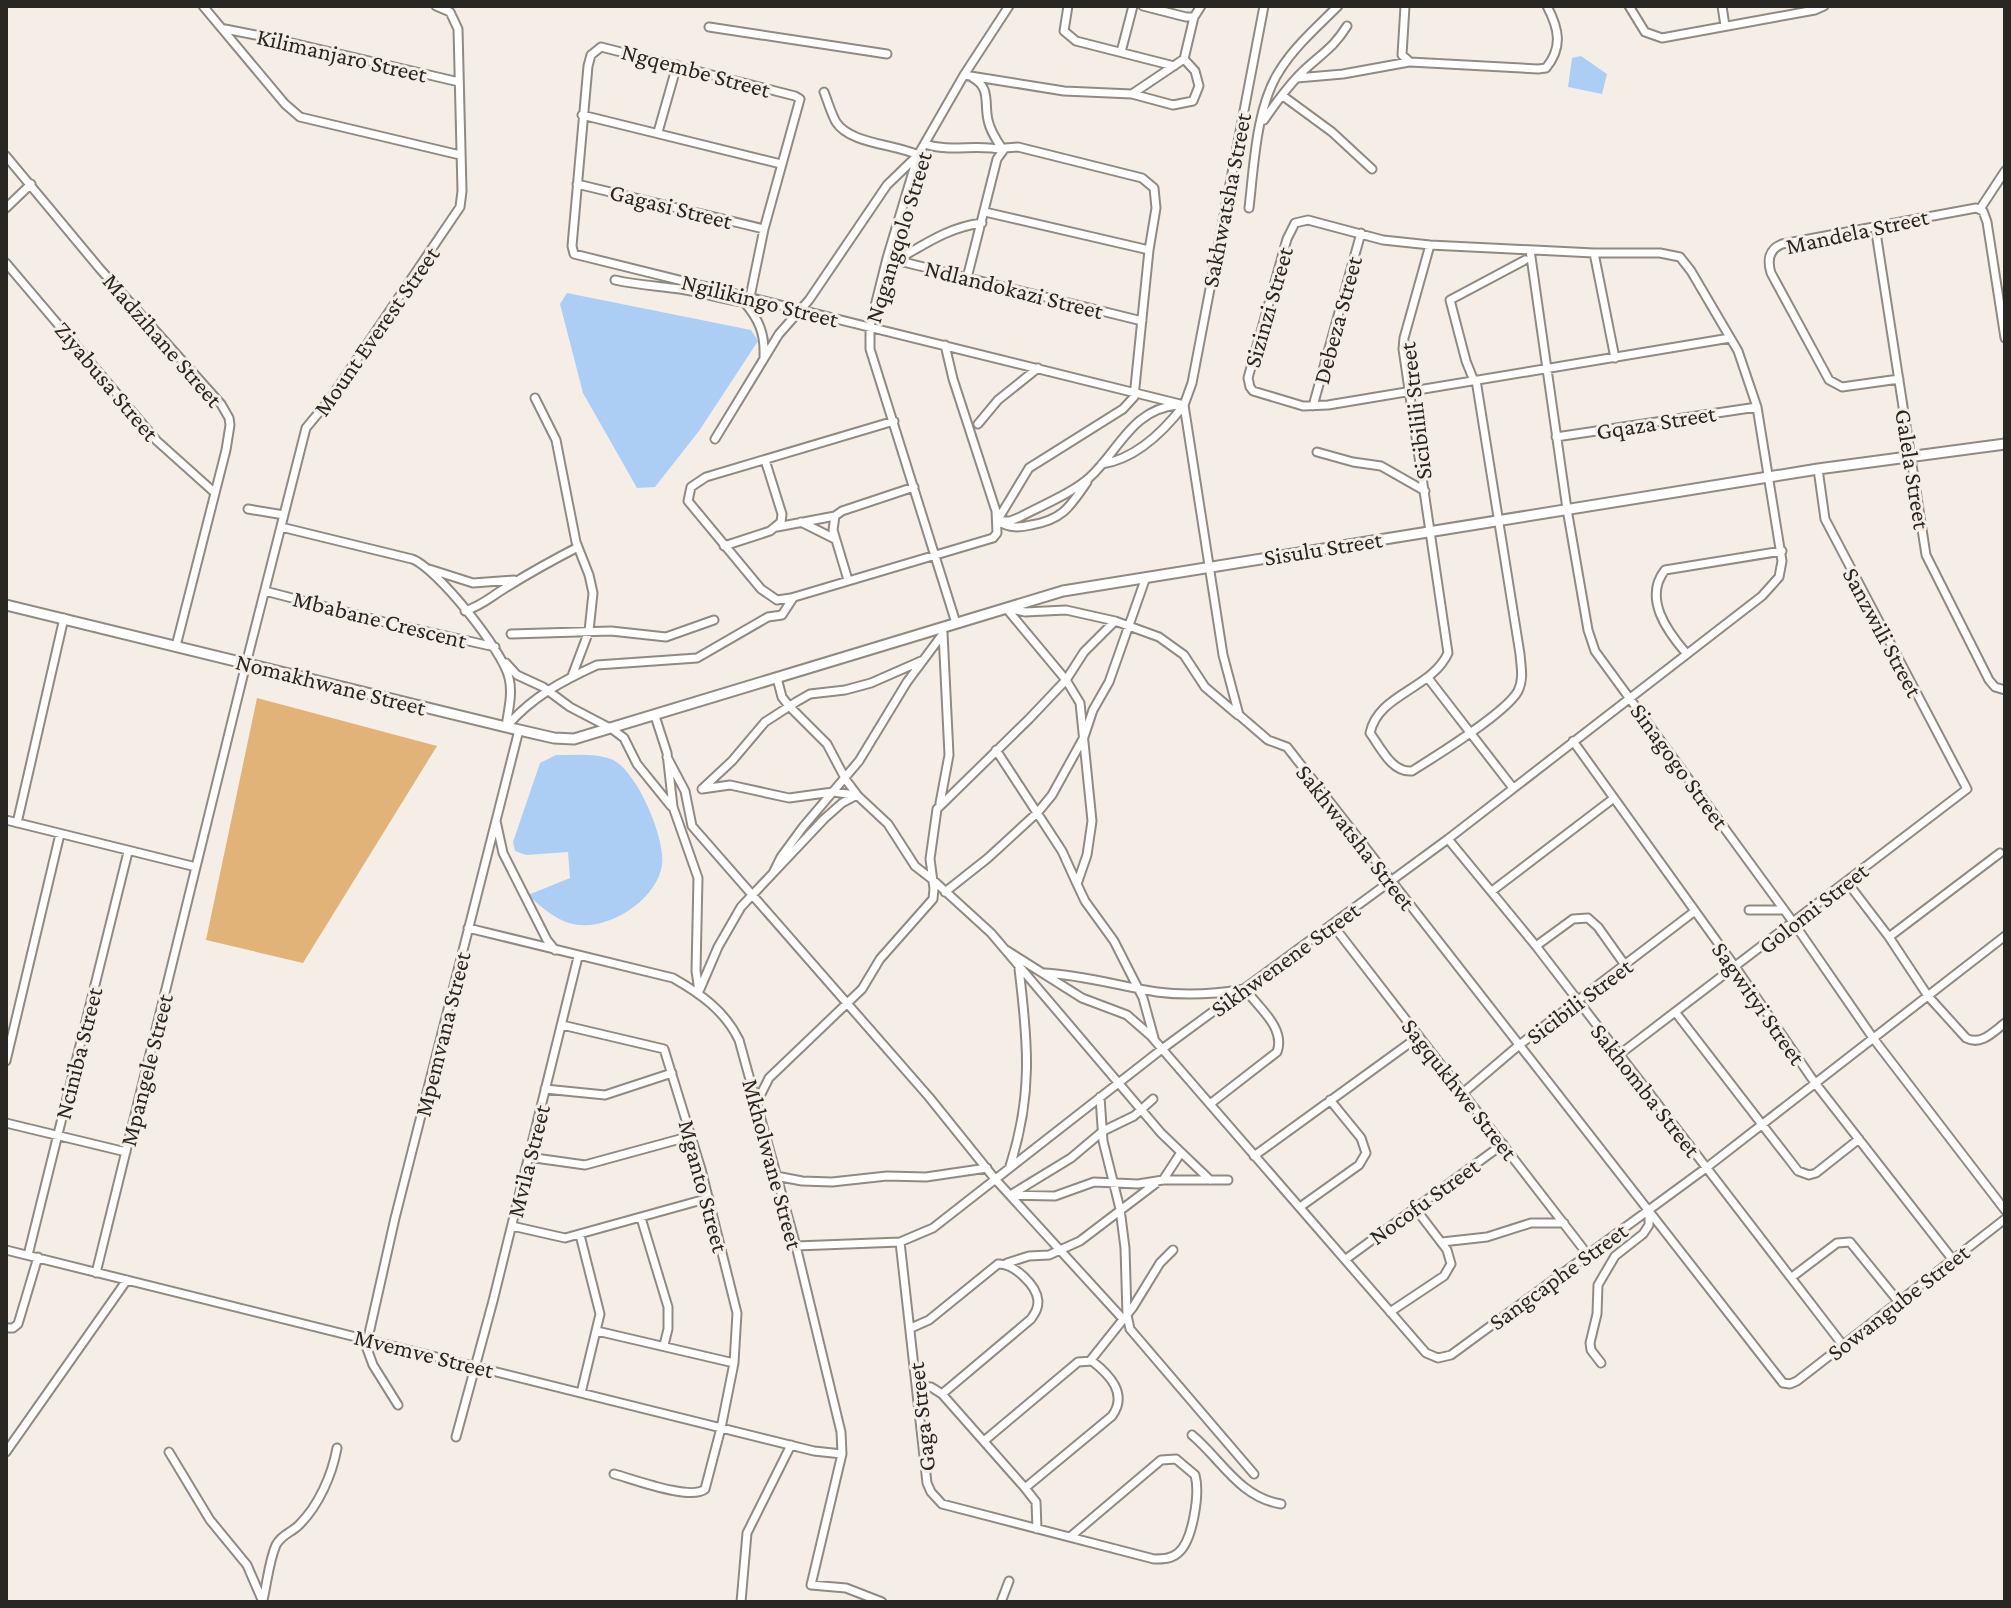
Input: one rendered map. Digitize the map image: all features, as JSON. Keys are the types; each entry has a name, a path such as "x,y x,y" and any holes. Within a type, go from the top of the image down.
{"street":[{"path":"203,6 285,104 300,117 460,155"},
{"name":"Mount Everest Street","path":"246,664 306,428 330,399 460,207 457,22 450,12 436,6"},
{"name":"Nqgangqolo Street","path":"952,624 935,553 870,349 870,326 918,155 964,75 1009,6"},
{"path":"1068,6 1064,31 1076,41 1174,66"},
{"path":"1121,52 1133,6"},
{"path":"1143,6 1194,17"},
{"path":"1132,94 1184,59 1194,17 1201,6"},
{"name":"Sakhwatsha Street","path":"1264,6 1192,383 1184,405 1223,655 1239,715 1268,740 1287,747 1778,1379 1790,1384"},
{"path":"1249,208 1269,91 1280,69 1304,39 1338,6"},
{"path":"1405,6 1402,55 1410,62"},
{"path":"1297,78 1343,74 1410,62 1546,68 1558,48 1557,25 1547,6"},
{"path":"1629,6 1641,28 1656,37 1824,6"},
{"path":"1722,6 1725,26"},
{"path":"1261,126 1297,78 1333,47 1347,26"},
{"path":"709,27 887,54"},
{"name":"Kilimanjaro Street","path":"225,29 459,82"},
{"name":"Ngqembe Street","path":"574,254 572,246 582,115 589,61 601,47 800,99 764,229 750,297"},
{"path":"964,75 1064,91 1132,94 1173,105 1193,101 1199,86 1195,71 1184,59"},
{"path":"658,132 677,65"},
{"path":"964,75 978,79 986,91 988,120 1003,150"},
{"path":"715,439 779,334 802,310 879,196 918,155 903,148 854,138 846,133 837,124 824,92"},
{"path":"1283,96 1332,132 1372,169"},
{"path":"582,115 781,164"},
{"path":"925,144 941,149 988,146 1003,150 1018,147 1150,181 1157,198 1134,397 1123,409 1029,468 997,521"},
{"path":"967,278 997,159 1003,150"},
{"name":"Madzihane Street","path":"6,156 100,269 226,411 230,425 229,438 176,646"},
{"path":"2005,171 1980,209 1987,222 2005,338"},
{"path":"6,208 31,184"},
{"name":"Gagasi Street","path":"577,184 764,229"},
{"name":"Mandela Street","path":"1899,379 1847,387 1832,383 1769,266 1771,253 1782,244 1969,208 1980,209"},
{"path":"985,212 1149,250"},
{"name":"Sizinzi Street","path":"1730,338 1313,406 1295,404 1253,391 1248,383 1290,229 1295,223 1308,220 1383,240 1430,245 1660,253 1680,257 1691,271 1730,338 1743,361 1757,407 1768,477"},
{"path":"897,260 924,242 952,230 982,223"},
{"name":"Galela Street","path":"1875,226 1926,555 1989,680 1995,687 2005,690"},
{"name":"Debeza Street","path":"1313,406 1361,233"},
{"name":"Sicibilili Street","path":"1428,678 1445,661 1448,644 1408,392 1404,338 1430,245"},
{"name":"Sinagogo Street","path":"1530,250 1567,509 1590,640 1595,651 1793,922 1873,1038 2005,1210"},
{"path":"1594,253 1615,358"},
{"name":"Ngilikingo Street","path":"574,254 1184,405"},
{"name":"Ndlandokazi Street","path":"887,258 1142,321"},
{"path":"1513,788 1470,733 1428,678 1379,712 1370,733 1395,766 1403,772 1412,771 1470,733 1514,697 1521,682 1475,380 1450,300 1525,260"},
{"name":"Ziyabusa Street","path":"6,263 157,441 215,493"},
{"path":"615,280 744,302 756,315 762,329 764,358"},
{"path":"894,421 706,477 696,482 688,493 692,508 770,596 777,600 993,538 997,533 997,521 945,345"},
{"path":"978,424 998,400 1038,368"},
{"path":"535,398 556,440 578,547 593,593 589,631 572,676"},
{"path":"1102,464 1129,457 1184,405"},
{"path":"997,521 1008,527 1022,527 1054,521 1078,496 1121,439 1149,412 1184,405"},
{"name":"Gqaza Street","path":"1556,437 1757,407"},
{"name":"Sisulu Street","path":"655,716 1063,591 1818,469 2005,444"},
{"path":"1317,452 1381,466 1425,491"},
{"path":"765,460 782,514 777,527"},
{"name":"Sanzwili Street","path":"1818,469 1825,519 1967,789"},
{"name":"Sikhwenene Street","path":"796,1246 900,1242 933,1228 1162,1049 1448,839 1762,596 1775,583 1781,570 1782,551 1768,477"},
{"path":"997,521 1020,517 1088,479"},
{"path":"724,546 777,527 835,516 914,487"},
{"path":"248,509 284,515"},
{"path":"835,516 833,530 848,580"},
{"path":"801,522 835,539"},
{"name":"Mbabane Crescent","path":"281,527 412,559 427,568 504,661 510,680 506,727"},
{"path":"465,611 488,602 578,547"},
{"path":"1686,653 1661,619 1656,596 1659,577 1665,570 1782,551"},
{"path":"427,568 473,583 505,582 525,577"},
{"path":"945,892 1038,812 1052,795 1084,737 1093,710 1118,660 1146,577"},
{"name":"Mbabane Crescent","path":"265,591 495,647"},
{"path":"506,727 531,700 572,676 597,665 697,658 768,617 782,615 793,597"},
{"name":"Nomakhwane Street","path":"7,607 64,618 554,738 574,739 655,716"},
{"path":"1006,608 1025,612 1066,610 1115,621 1159,637 1184,655 1205,687 1239,715"},
{"path":"1006,608 1066,680 1080,703 1092,798 1092,834 1077,884"},
{"path":"17,823 64,618"},
{"path":"511,634 589,631 666,637 714,620"},
{"path":"939,806 1066,680 1084,652 1115,621"},
{"path":"774,871 781,857 831,792 859,761 921,661 952,624"},
{"path":"756,1103 769,1078 862,989 880,959 933,899 930,859 934,822 949,755 942,635"},
{"path":"504,661 517,675 624,738 637,764 673,807"},
{"path":"857,795 831,792 789,798 730,785 702,789 732,761 765,722 789,706 810,694 871,683 921,661"},
{"name":"Mpangele Street","path":"96,1273 246,664"},
{"path":"777,678 782,697 827,744 844,778 888,824 915,866 1006,950 1180,1154 1210,1180"},
{"path":"655,716 664,738 673,807 698,878 698,991"},
{"name":"Mpemvana Street","path":"367,1342 519,730"},
{"name":"Sagwityi Street","path":"1573,741 1815,1083 1953,1260"},
{"path":"996,750 1062,851 1085,901 1114,941 1136,986 1152,1026 1154,1040"},
{"path":"667,757 685,791 692,826 848,1004 995,1179 1125,1317 1130,1329 1254,1474"},
{"name":"Golomi Street","path":"1620,1054 1967,789"},
{"path":"698,991 730,924 751,895 833,811 857,795"},
{"path":"1492,891 1614,798"},
{"path":"6,820 196,867"},
{"path":"495,820 503,853 547,940 557,952"},
{"path":"6,1061 60,834"},
{"name":"Sakhomba Street","path":"1448,839 1536,946 1842,1344"},
{"name":"Nciniba Street","path":"28,1255 128,852"},
{"path":"1889,937 2000,853"},
{"path":"1847,882 1928,996 1966,1038 1973,1042 1980,1041 2005,1023"},
{"path":"1749,910 1784,910"},
{"name":"Sicibili Street","path":"1464,1092 1518,1046 1695,911"},
{"path":"1536,946 1573,919 1588,918 1625,965"},
{"name":"Sagqukhwe Street","path":"1332,924 1588,1255"},
{"name":"Mkholwane Street","path":"468,928 673,978 698,991 733,1028 796,1246 841,1432 842,1454 811,1585 846,1588 882,1602"},
{"name":"Sangcaphe Street","path":"1006,950 1082,998 1127,1015 1154,1040 1426,1353 1431,1357 1443,1357 1451,1355 1648,1212 2005,936"},
{"name":"Mvila Street","path":"456,1437 578,957"},
{"path":"1009,1168 1024,1111 1029,1066 1019,967"},
{"path":"1039,972 1188,994 1245,989 1279,1032 1280,1043 1277,1052 1210,1104"},
{"path":"1676,1013 1798,1171 1809,1175 1816,1173 1859,1139"},
{"name":"Mganto Street","path":"562,1025 664,1049 709,1198 737,1313 734,1363 705,1489 700,1493 687,1494 614,1474"},
{"path":"1254,1156 1418,1037"},
{"path":"748,1072 769,1078"},
{"path":"545,1089 605,1095 672,1073"},
{"path":"1100,1097 1103,1131 1125,1248 1125,1317"},
{"path":"1010,1195 1071,1158 1103,1131 1141,1110 1153,1099"},
{"path":"1300,1207 1359,1165 1366,1153 1361,1138 1330,1100"},
{"path":"6,1123 126,1152"},
{"path":"528,1157 585,1165 691,1136"},
{"name":"Nocofu Street","path":"1346,1259 1503,1144"},
{"path":"911,1328 929,1320 990,1268 1029,1256 1049,1255 1080,1241 1162,1180 1180,1154"},
{"path":"776,1176 832,1182 887,1176 926,1177 987,1168"},
{"path":"1010,1195 1055,1196 1094,1182 1138,1184 1162,1180 1228,1180"},
{"path":"512,1226 553,1236 580,1235 709,1198"},
{"path":"1390,1312 1448,1270 1451,1256 1415,1208"},
{"path":"1601,1363 1591,1350 1590,1343 1597,1314 1598,1285 1615,1256 1643,1234 1649,1225 1648,1212"},
{"path":"641,1218 668,1307 664,1345"},
{"name":"Sowangube Street","path":"1790,1384 2005,1219"},
{"path":"1442,1242 1487,1237 1531,1223 1564,1223"},
{"path":"580,1235 598,1302 597,1331 581,1393"},
{"name":"Gaga Street","path":"900,1242 927,1483 936,1499 956,1510 1154,1559 1176,1555 1187,1540 1198,1494 1195,1475 1176,1459 1161,1460 1070,1537"},
{"path":"1792,1277 1837,1243 1850,1242 1898,1301"},
{"name":"Mvemve Street","path":"6,1250 367,1342 476,1365 814,1451 842,1454"},
{"path":"1090,1361 1125,1317 1160,1263 1173,1250"},
{"path":"6,1328 18,1324 38,1257"},
{"path":"942,1394 1037,1311 1037,1295 1012,1266 1005,1263"},
{"path":"6,1452 127,1280"},
{"path":"597,1331 734,1363"},
{"path":"367,1342 373,1365 398,1405"},
{"path":"984,1441 1078,1362 1090,1361 1098,1366 1116,1386 1120,1396 1116,1410 1025,1488"},
{"path":"917,1386 931,1387 942,1394 1025,1488 1036,1502 1037,1529"},
{"path":"1192,1435 1232,1479 1270,1503 1281,1504"},
{"path":"741,1602 747,1533 791,1445"},
{"path":"263,1602 276,1545 284,1533 297,1528 317,1501 337,1448"},
{"path":"169,1452 210,1520 247,1565 263,1602"},
{"path":"1001,1602 1009,1581"}],"shaded area":[{"path":"257,698 437,746 303,963 206,940"}],"water":[{"path":"1581,56 1607,74 1602,94 1568,87 1572,58"},
{"path":"567,293 751,330 758,341 699,431 655,487 637,488 583,393 560,304"},
{"path":"556,755 598,756 621,765 639,790 654,822 662,853 658,877 642,900 606,922 580,925 565,922 528,895 570,878 568,852 526,855 515,851 513,842 540,763"}]}
